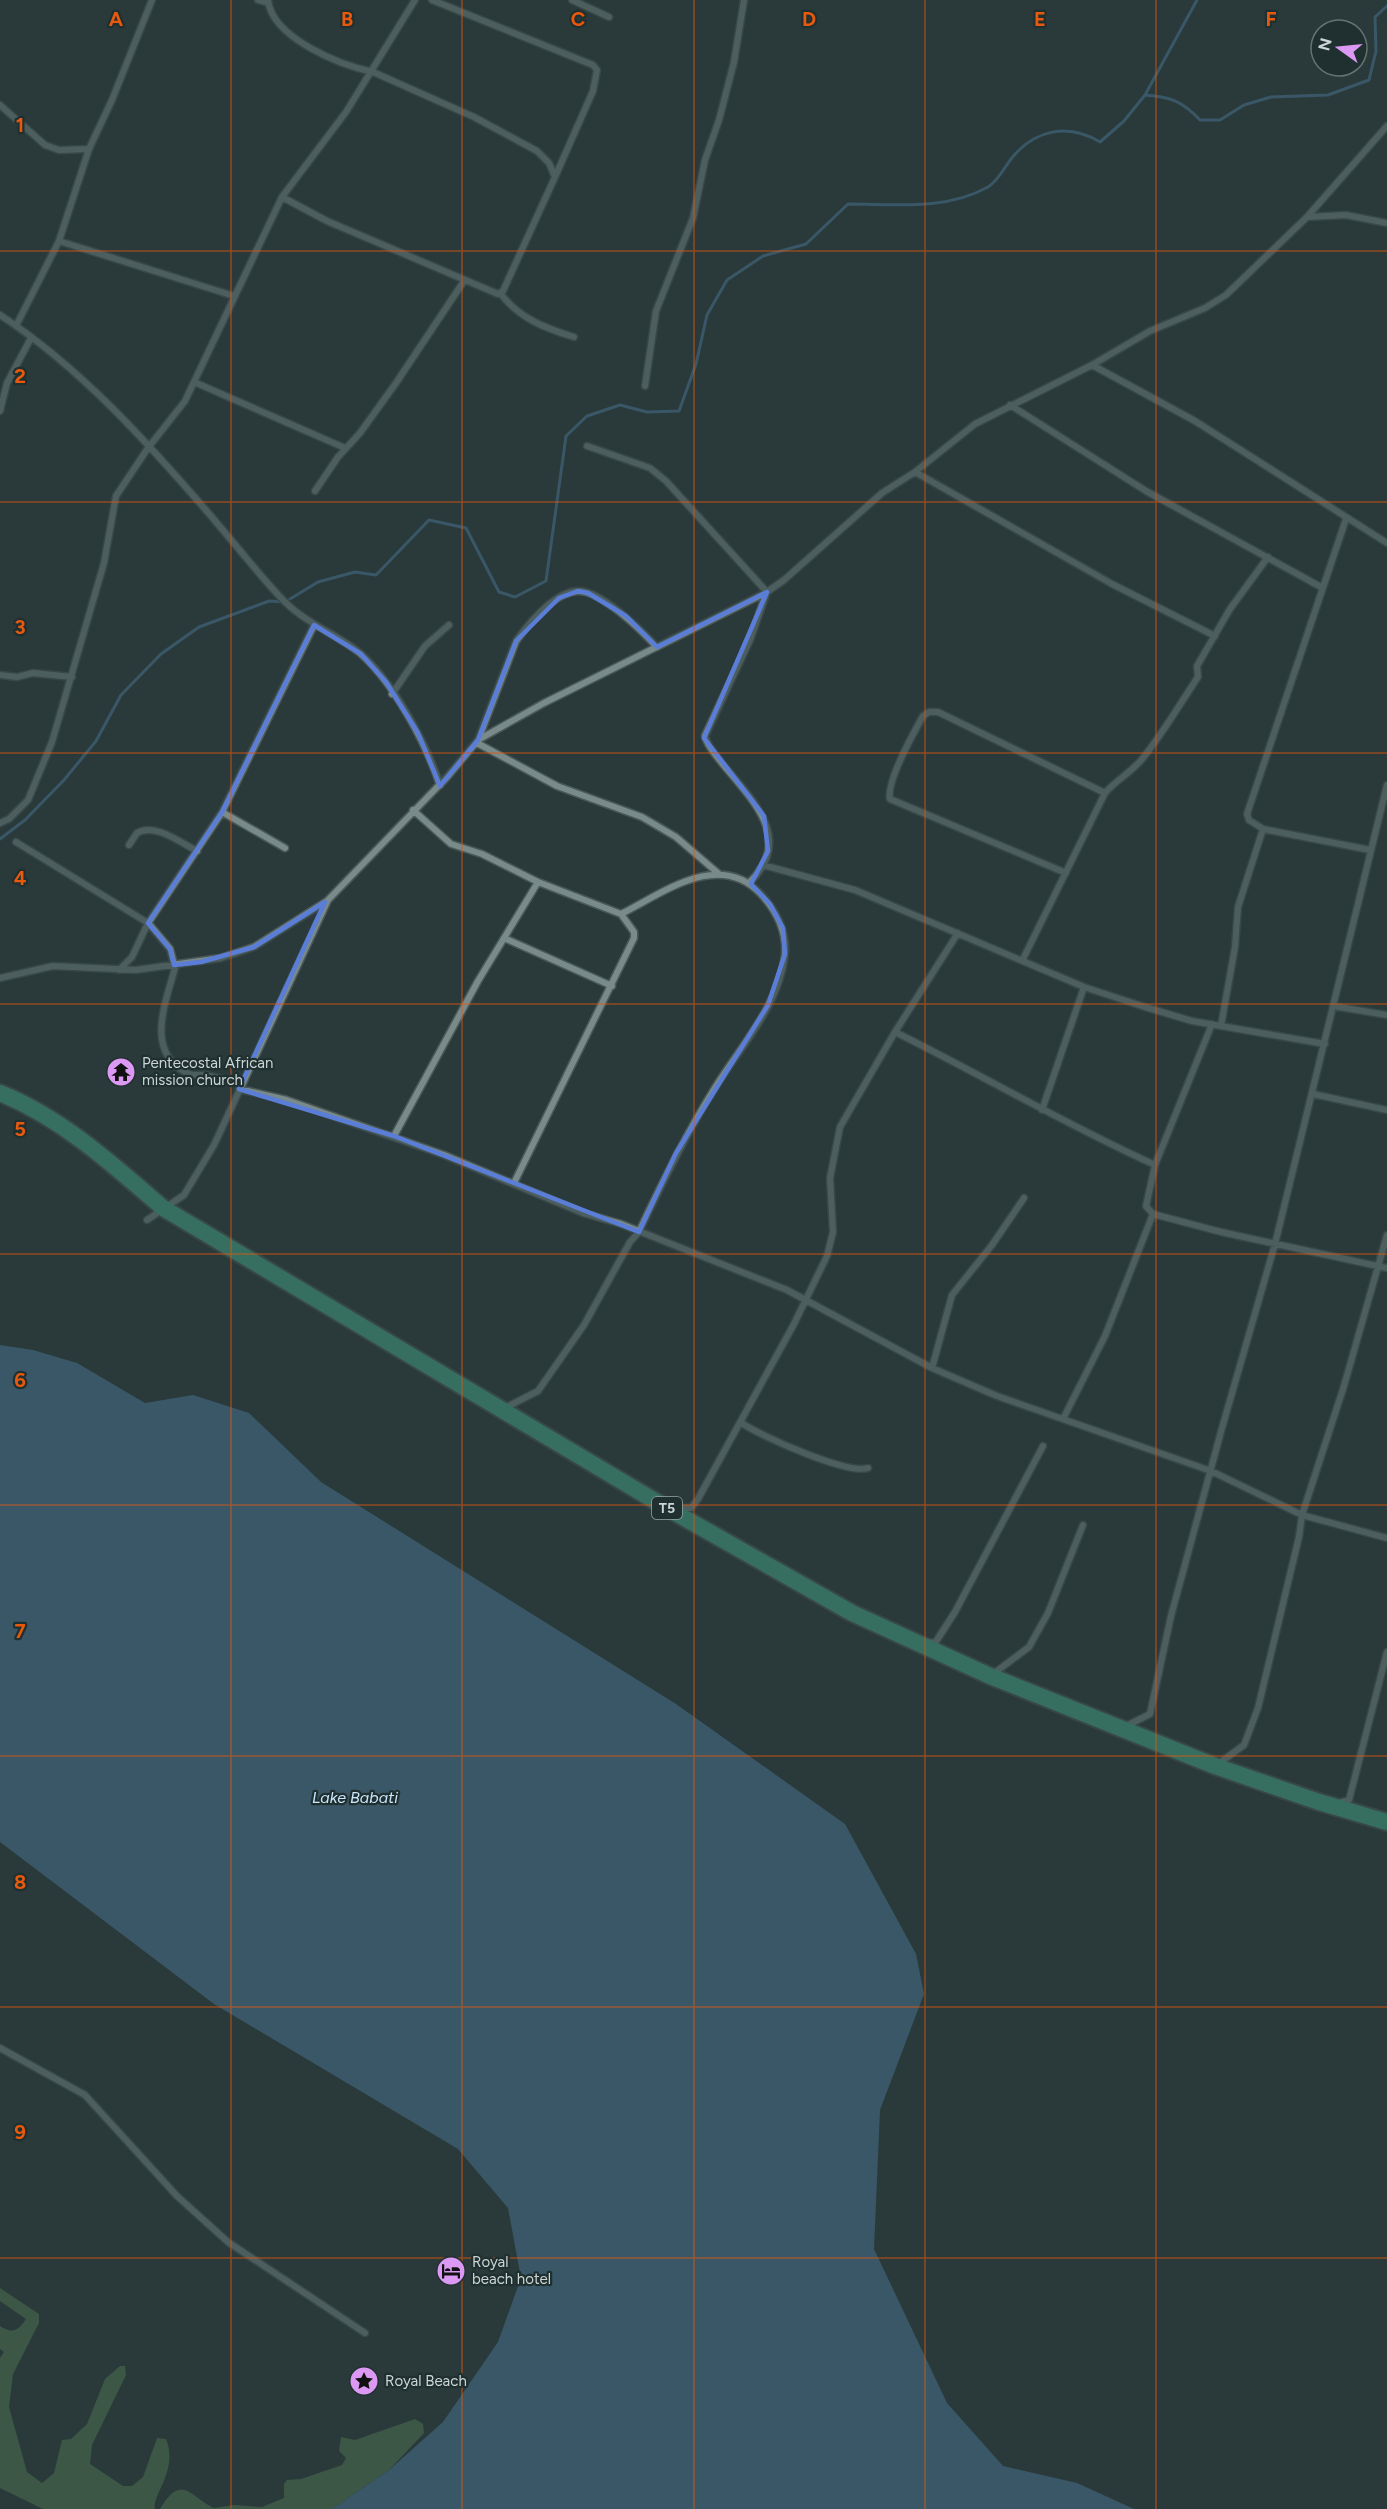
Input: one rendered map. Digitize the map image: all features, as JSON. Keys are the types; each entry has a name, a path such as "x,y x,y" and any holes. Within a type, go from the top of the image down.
{"highway":[{"name":"T5","path":"0,1093 54,1122 111,1162 162,1208 665,1508 842,1607 990,1676 1121,1729 1215,1766 1387,1822"}],"street":[{"path":"16,326 59,242 89,149 112,100 152,0"},
{"path":"258,0 268,1 274,18 291,37 355,68 373,72 474,117 537,151 549,163 555,177"},
{"path":"0,823 9,819 28,800 38,780 72,677 104,563 113,503 148,448 175,417 282,197 373,72 415,0"},
{"path":"432,0 593,65 597,70 593,91 534,228 500,293"},
{"path":"572,0 609,17"},
{"path":"645,386 656,311 693,218 705,160 719,120 734,62 744,0"},
{"path":"0,105 45,145 59,150 89,149"},
{"path":"477,742 544,704 767,592 784,580 882,493 915,472 975,424 1092,365 1150,331 1205,308 1226,295 1307,217 1387,126"},
{"path":"282,197 327,221 495,294 500,293"},
{"path":"1307,217 1346,215 1387,223"},
{"path":"59,242 234,296"},
{"path":"315,491 345,448 360,433 390,391 464,281"},
{"path":"500,293 511,308 523,317 574,337"},
{"path":"0,315 31,338 107,403 200,504 285,602 314,625 361,654 393,694 418,733 440,785"},
{"path":"0,411 7,383 31,338"},
{"path":"1092,365 1195,421 1387,543"},
{"path":"194,382 345,448"},
{"path":"1010,405 1146,491 1321,587"},
{"path":"586,446 650,468 666,481 767,592"},
{"path":"915,472 1112,584 1215,636"},
{"path":"1346,519 1321,587 1272,745 1247,814 1249,820 1263,829 1370,850"},
{"path":"1023,959 1105,794 1116,780 1142,760 1198,676 1197,666 1215,636 1268,557"},
{"path":"0,978 53,966 119,970 221,958 254,947 328,900 413,810 440,785 477,742 516,641 525,628 559,598 578,591 588,593 626,616 657,647"},
{"path":"750,882 763,865 768,851 769,835 764,816 712,750 705,736 750,640 767,592"},
{"path":"119,970 132,957 148,923 222,812 314,625"},
{"path":"393,694 425,645 449,625"},
{"path":"0,675 17,677 33,673 72,677"},
{"path":"1066,873 890,799 890,790 904,753 923,716 929,712 938,712 1105,794"},
{"path":"477,742 557,786 642,817 676,837 719,874"},
{"path":"1121,1729 1150,1714 1172,1616 1275,1244 1387,785"},
{"path":"413,810 451,844 505,864 538,882 621,915 634,932 634,938 612,986 542,1122 514,1184"},
{"path":"222,812 285,848"},
{"path":"129,845 137,832 147,829 167,835 197,851"},
{"path":"1221,1026 1235,947 1238,907 1263,829"},
{"path":"16,842 148,923 170,949 175,965 160,1036 163,1047 174,1063 188,1074 287,1100 394,1136 583,1214 639,1232 806,1299 932,1368 997,1396 1211,1471 1302,1515 1387,1538"},
{"path":"763,865 855,890 1023,959 1084,987 1180,1018 1325,1044"},
{"path":"502,1410 538,1391 584,1325 630,1242 639,1232 676,1153 714,1089 756,1028 785,954 783,928 770,904 750,882 719,874 702,875 621,915"},
{"path":"394,1136 504,938 538,882"},
{"path":"147,1220 184,1195 214,1145 328,900"},
{"path":"665,1508 691,1508 741,1422 806,1299 831,1245 833,1232 830,1178 840,1126 895,1032 958,933"},
{"path":"504,938 612,986"},
{"path":"1042,1110 1084,987"},
{"path":"1334,1006 1387,1015"},
{"path":"1212,1024 1155,1165 1145,1201 1153,1214 1387,1268"},
{"path":"895,1032 975,1071 1042,1110 1155,1165"},
{"path":"1313,1094 1387,1110"},
{"path":"932,1368 952,1295 992,1245 1024,1198"},
{"path":"1063,1419 1105,1336 1153,1214"},
{"path":"1215,1766 1244,1746 1258,1708 1299,1537 1302,1515 1387,1235"},
{"path":"741,1422 761,1435 792,1449 846,1467 858,1470 868,1468"},
{"path":"909,1640 935,1643 943,1633 1042,1446"},
{"path":"990,1676 1029,1647 1048,1613 1083,1525"},
{"path":"1330,1805 1349,1800 1387,1652"},
{"path":"0,2048 84,2095 177,2196 228,2242 365,2333"}],"highlighted area":[{"path":"578,591 588,593 626,616 657,647 767,592 704,738 764,816 768,851 751,884 770,904 783,928 785,954 768,1005 676,1153 639,1232 394,1136 239,1089 325,902 254,947 201,962 174,965 170,949 148,923 222,812 314,625 361,654 386,682 418,733 440,786 478,740 516,641 559,598"}],"green space":[{"path":"0,2288 39,2314 39,2323 13,2374 9,2407 27,2472 42,2483 54,2473 62,2440 71,2439 87,2424 105,2379 120,2366 125,2366 126,2375 92,2445 90,2464 123,2486 132,2486 143,2477 157,2438 166,2439 169,2461 155,2509 43,2509 0,2488 0,2358 4,2352 0,2349 0,2326 14,2330 26,2319 0,2301"},
{"path":"415,2419 423,2424 424,2433 389,2470 332,2509 160,2509 174,2492 180,2490 186,2490 214,2508 234,2505 262,2507 284,2498 284,2484 287,2480 301,2479 342,2465 346,2458 339,2451 341,2437 355,2440"}],"water":[{"name":"Lake Babati","path":"0,1345 33,1350 77,1363 145,1403 193,1395 249,1413 321,1482 676,1704 845,1824 916,1954 924,1994 880,2110 874,2249 947,2403 1003,2466 1077,2483 1134,2509 332,2509 389,2470 443,2422 498,2342 521,2278 508,2208 458,2149 214,2004 0,1842"}],"waterway":[{"path":"1145,95 1197,0"},
{"path":"0,839 25,820 64,780 96,741 121,695 161,654 199,627 269,601 285,602 318,582 355,572 376,575 429,520 466,528 499,592 515,597 546,581 566,436 587,416 620,405 647,412 679,411 696,364 707,315 727,280 763,256 806,244 848,204 937,203 972,195 991,185 1020,149 1041,135 1052,132 1076,132 1100,142 1124,121 1145,95 1176,101 1200,120 1220,120 1244,105 1271,97 1328,95 1369,80 1376,51 1375,17 1387,6"}],"place":[{"name":"Pentecostal African mission church","path":"121,1072"},
{"name":"Royal beach hotel","path":"451,2271"},
{"name":"Royal Beach","path":"364,2381"}]}
